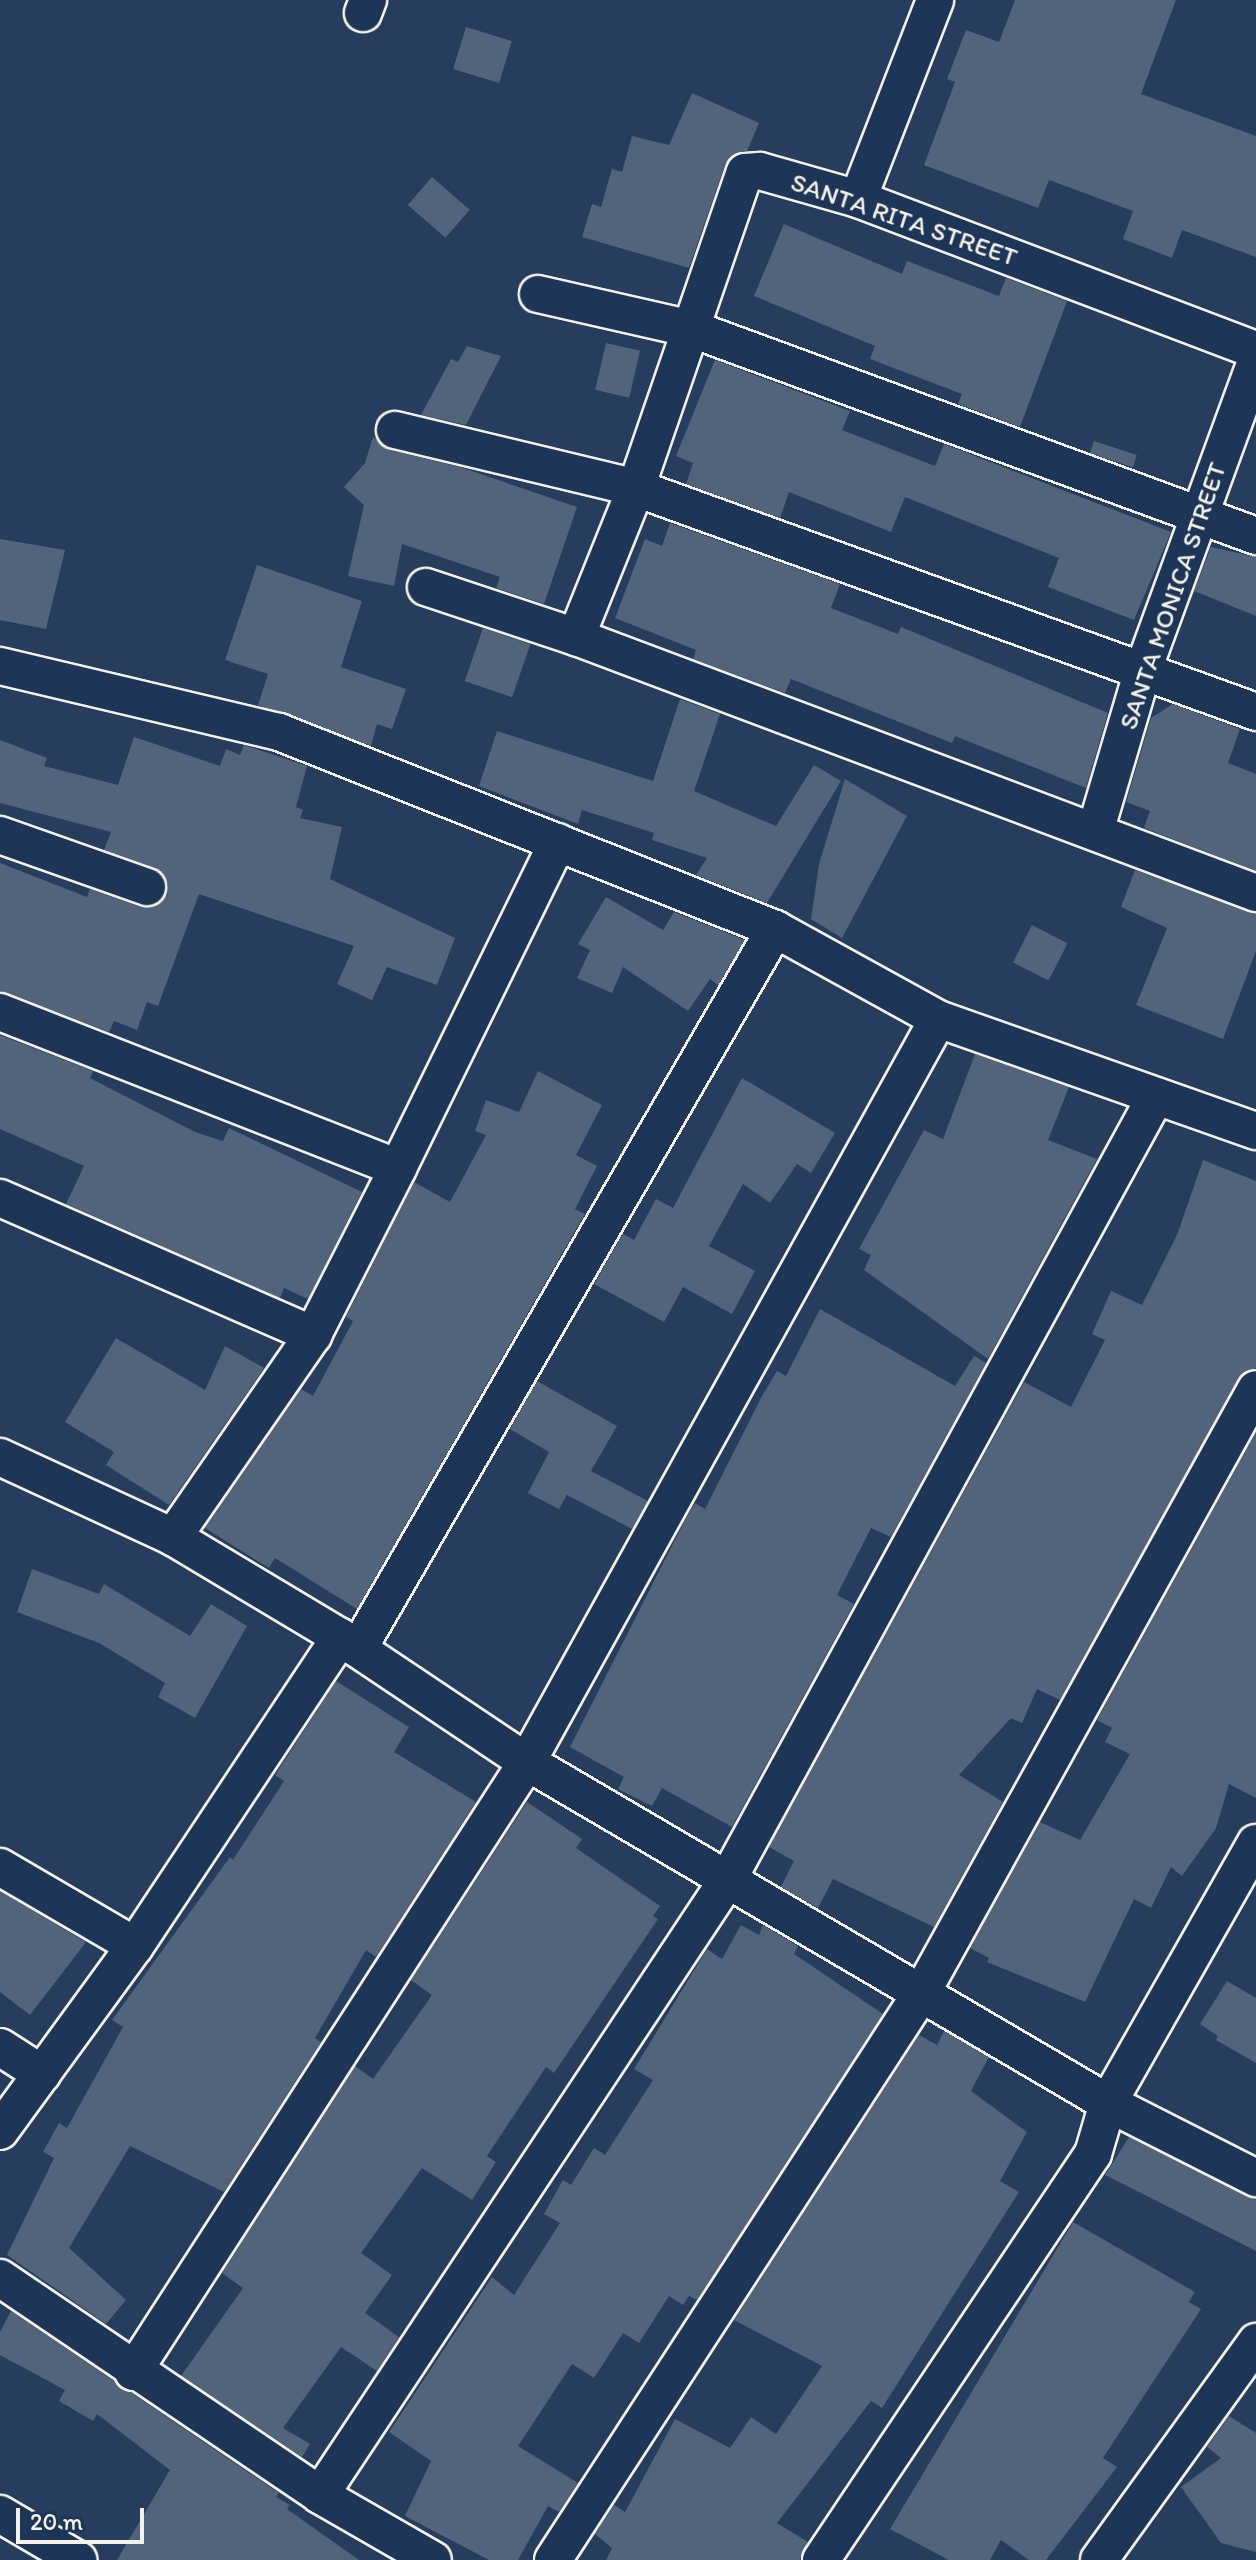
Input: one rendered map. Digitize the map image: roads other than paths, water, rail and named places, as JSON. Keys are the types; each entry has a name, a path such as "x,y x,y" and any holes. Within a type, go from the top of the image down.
{"street":[{"path":"858,199 935,0"},
{"name":"SANTA RITA STREET","path":"576,637 636,488 745,172 760,171 858,199 1256,350"},
{"path":"538,294 692,329 1256,536"},
{"name":"SANTA MONICA STREET","path":"1095,832 1143,670 1256,362"},
{"path":"395,430 636,488 1256,712"},
{"path":"426,587 576,637 1256,893"},
{"path":"0,666 279,732 775,929 938,1019 1256,1131"},
{"path":"0,835 147,887"},
{"path":"173,1537 313,1335 558,842"},
{"path":"0,2131 349,1643 775,929"},
{"path":"0,1012 398,1168"},
{"path":"133,2372 527,1762 938,1019"},
{"path":"320,2495 728,1879 1156,1096"},
{"path":"0,1198 313,1335"},
{"path":"553,2560 922,1992 1256,1389"},
{"path":"0,1457 173,1537 349,1643 527,1762 1108,2103 1256,2178"},
{"path":"821,2560 1093,2154 1108,2103 1256,1843"},
{"path":"0,1867 135,1946"},
{"path":"0,2047 42,2074"},
{"path":"0,2278 133,2372 320,2495 433,2560"},
{"path":"1099,2560 1256,2342"},
{"path":"0,2514 78,2560"}]}
